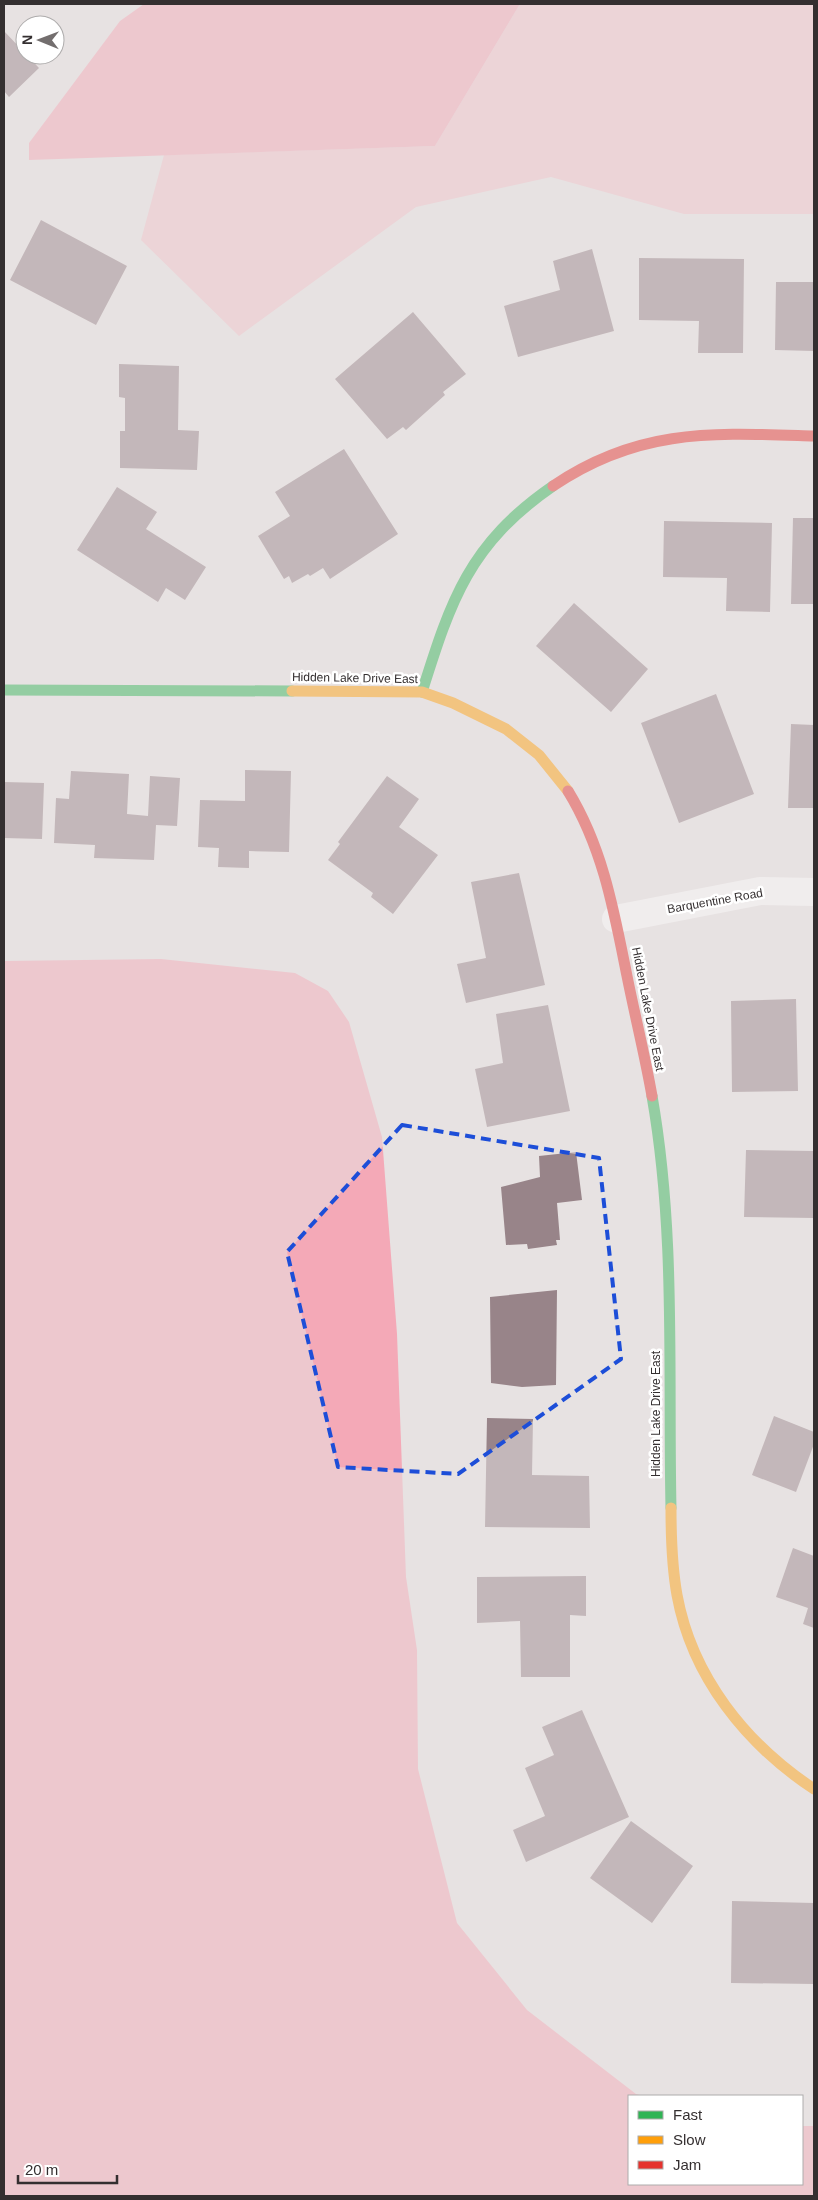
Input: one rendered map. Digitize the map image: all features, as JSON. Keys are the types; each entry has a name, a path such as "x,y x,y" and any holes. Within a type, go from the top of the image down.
{"street":[{"path":"422,692 446,617 463,581 482,551 512,517 545,492 584,467 622,451 666,438 712,434 814,436"},
{"name":"Hidden Lake Drive East","path":"4,690 422,692 463,707 500,725 532,749 559,776 582,811 602,860 616,919 655,1119 665,1198 669,1270 671,1539 677,1598 690,1642 717,1695 751,1737 798,1779 814,1789"},
{"name":"Barquentine Road","path":"616,919 760,892 814,892"}],"highlighted area":[{"path":"402,1125 599,1158 621,1359 458,1474 338,1467 287,1252"}],"shaded area":[{"path":"144,4 520,4 435,146 29,160 29,143 120,21"},
{"path":"520,4 814,4 814,214 684,214 551,177 416,207 239,336 141,240 164,155 435,146"},
{"path":"161,959 295,973 328,991 349,1022 382,1137 397,1334 406,1577 417,1650 418,1769 457,1923 527,2010 640,2095 628,2095 628,2185 803,2185 803,2126 814,2126 814,2196 4,2196 4,961"}],"building":[{"path":"4,31 15,43 15,65 36,65 39,68 9,97 4,91"},
{"path":"41,220 127,266 96,325 10,280"},
{"path":"592,249 614,331 518,357 504,306 560,290 553,261"},
{"path":"639,258 744,259 743,353 698,353 699,321 639,320"},
{"path":"776,282 814,282 814,351 775,350"},
{"path":"413,312 466,374 443,392 445,395 406,430 403,427 387,439 335,379"},
{"path":"119,364 179,366 178,430 199,431 197,470 120,468 120,431 125,431 125,398 119,397"},
{"path":"344,449 398,534 330,579 323,568 310,576 308,574 292,583 289,576 284,579 258,536 290,516 275,492"},
{"path":"117,487 157,512 146,529 206,567 185,600 166,588 158,602 77,550"},
{"path":"793,518 814,518 814,604 791,604"},
{"path":"664,521 772,523 770,612 726,611 727,578 663,577"},
{"path":"574,603 648,669 611,712 536,646"},
{"path":"716,694 754,794 679,823 641,723"},
{"path":"791,724 814,725 814,808 788,808"},
{"path":"245,770 291,771 289,852 249,851 249,868 218,867 219,848 198,847 200,800 245,801"},
{"path":"71,771 129,774 127,814 148,816 150,776 180,778 177,826 156,825 154,860 94,858 95,845 54,843 56,798 69,799"},
{"path":"387,776 419,799 399,827 438,855 393,914 371,897 373,893 328,860 340,844 338,842"},
{"path":"4,782 44,783 42,839 4,838"},
{"path":"519,873 545,985 466,1003 457,964 486,958 471,882"},
{"path":"796,999 798,1091 732,1092 731,1001"},
{"path":"548,1005 570,1111 487,1127 475,1069 503,1063 496,1014"},
{"path":"746,1150 814,1151 814,1218 744,1217"},
{"path":"576,1152 582,1200 557,1203 560,1240 556,1240 557,1245 528,1249 527,1244 506,1245 501,1187 540,1177 539,1156"},
{"path":"557,1290 556,1385 522,1387 491,1383 490,1297"},
{"path":"774,1416 814,1432 814,1444 796,1492 752,1475"},
{"path":"487,1418 533,1419 532,1475 589,1476 590,1528 485,1527"},
{"path":"793,1548 814,1556 814,1628 803,1624 808,1608 776,1597"},
{"path":"586,1576 586,1616 570,1615 570,1677 521,1677 520,1621 477,1623 477,1577"},
{"path":"582,1710 629,1817 526,1862 513,1830 545,1816 525,1768 554,1755 542,1727"},
{"path":"631,1821 693,1866 652,1923 590,1878"},
{"path":"732,1901 814,1903 814,1984 731,1983"}],"traffic: fast":[{"path":"422,692 454,602 482,552 524,508 553,486"},
{"path":"4,690 292,691"},
{"path":"652,1096 660,1147 668,1250 671,1508"}],"traffic: slow":[{"path":"292,691 422,692 453,703 506,729 539,755 568,791"},
{"path":"671,1508 672,1552 677,1595 684,1625 695,1654 709,1681 745,1729 766,1751 814,1789"}],"traffic: jam":[{"path":"553,486 585,467 617,453 648,443 711,435 814,436"},
{"path":"568,791 590,835 606,880 652,1096"}]}
